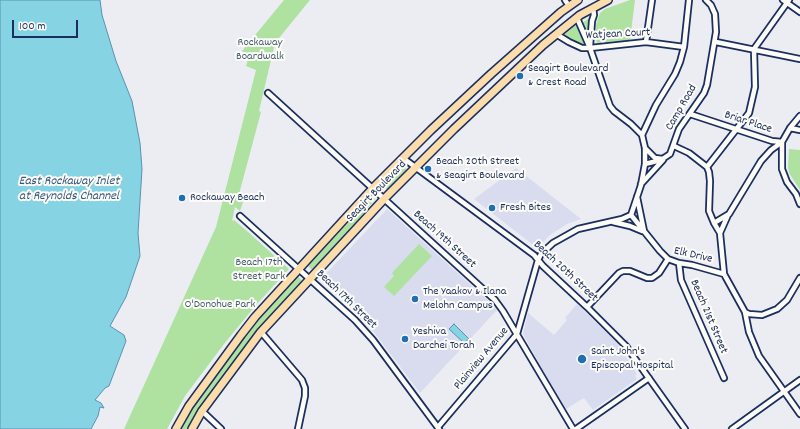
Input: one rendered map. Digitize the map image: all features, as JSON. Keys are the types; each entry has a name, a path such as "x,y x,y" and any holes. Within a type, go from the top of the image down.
{"main road":[{"name":"Seagirt Boulevard","path":"176,429 193,400 240,335 373,188 568,2 578,0"},
{"name":"Seagirt Boulevard","path":"192,429 202,411 261,332 384,199 454,129 556,34 577,18 608,0"}],"street":[{"path":"646,42 652,0"},
{"name":"Camp Road","path":"641,185 670,154 679,129 708,85 716,42 716,32 715,14 706,0"},
{"path":"642,135 656,105 675,74 680,62 684,47 690,1"},
{"path":"707,167 749,113 755,87 754,50 786,1 800,12"},
{"path":"590,48 592,21 594,16 593,8"},
{"path":"577,18 590,48 610,106 642,135 645,148 645,164 641,185 631,215 660,251 668,258"},
{"name":"Watjean Court","path":"556,34 580,47 590,48 646,42 684,47"},
{"path":"716,42 800,59"},
{"name":"Beach 19th Street","path":"268,93 495,300 518,334 573,429"},
{"name":"Briar Place","path":"690,114 772,141 782,142 782,169 787,182 796,194 800,204"},
{"path":"720,233 729,214 761,161 771,150 782,142 790,128 800,116"},
{"path":"790,128 800,130"},
{"path":"674,146 689,154 707,167 710,181 709,211 720,233 724,274 746,312 749,332 759,356 800,414"},
{"path":"645,148 655,158 664,159"},
{"name":"Beach 20th Street","path":"403,158 534,254 543,266 626,346 685,429"},
{"path":"645,164 651,164 664,159"},
{"path":"637,197 644,232"},
{"path":"714,223 729,214"},
{"name":"Plainview Avenue","path":"439,428 518,334 538,260 541,254 564,236 578,229 594,224 610,222 631,215"},
{"name":"Beach 17th Street","path":"240,216 355,320 373,340 439,428"},
{"path":"610,222 630,226 644,232"},
{"name":"Elk Drive","path":"587,307 619,272 630,271 647,278 652,278 659,273 668,258 678,263 692,265 724,274"},
{"name":"Beach 21st Street","path":"678,263 682,280 724,378"},
{"path":"746,312 749,314 762,315 777,309 787,300 800,278"},
{"path":"261,332 302,380 305,396 298,429"},
{"path":"576,429 649,378"},
{"path":"732,429 800,380"},
{"path":"202,411 221,429"}],"shaded area":[{"path":"516,168 581,219 567,224 550,235 537,248 474,199"},
{"name":"The Yaakov & Ilana Melohn Campus","path":"387,209 497,310 420,393 364,319 321,279"},
{"name":"Saint John's Episcopal Hospital","path":"577,304 617,343 637,374 635,376 637,379 593,410 584,398 566,409 523,334 528,313 554,335 567,320 565,318"}],"green space":[{"path":"284,0 310,0 275,43 259,111 261,112 238,198 243,202 240,211 235,207 232,221 234,220 289,269 256,305 224,344 185,396 167,429 124,429 216,227 256,70 246,66 249,56 242,51"},
{"path":"630,0 635,0 630,40 626,42 617,41 597,43 595,36 596,24 600,13 605,9"},
{"path":"591,17 589,32 589,41 582,23"},
{"path":"576,25 579,27 585,47 564,37 564,35"},
{"path":"789,149 800,150 800,190 789,173"},
{"path":"402,165 406,166 406,170 387,190 384,187"},
{"path":"373,196 375,199 359,219 312,270 308,266"},
{"path":"419,244 432,256 394,296 384,287 394,276 392,273"},
{"path":"298,276 302,281 248,343 202,404 187,429 180,429 188,413 236,348 258,320"}],"water":[{"name":"East Rockaway Inlet at Reynolds Channel","path":"0,0 100,0 102,15 116,61 132,101 140,143 142,169 138,233 140,256 126,297 110,326 124,335 126,341 109,386 105,388 95,400 101,403 104,408 100,407 98,416 91,429 0,429"},
{"path":"454,324 469,339 464,343 449,329"}],"place":[{"name":"Seagirt Boulevard & Crest Road","path":"520,76"},
{"name":"Beach 20th Street & Seagirt Boulevard","path":"428,169"},
{"name":"Rockaway Beach","path":"182,198"},
{"name":"Fresh Bites","path":"492,208"},
{"name":"The Yaakov & Ilana Melohn Campus","path":"415,299"},
{"name":"Yeshiva Darchei Torah","path":"405,339"},
{"name":"Saint John's Episcopal Hospital","path":"582,359"}],"park label":[{"name":"Rockaway Boardwalk","path":"260,50"},
{"name":"Beach 17th Street Park","path":"259,270"},
{"name":"O'Donohue Park","path":"220,305"}]}
